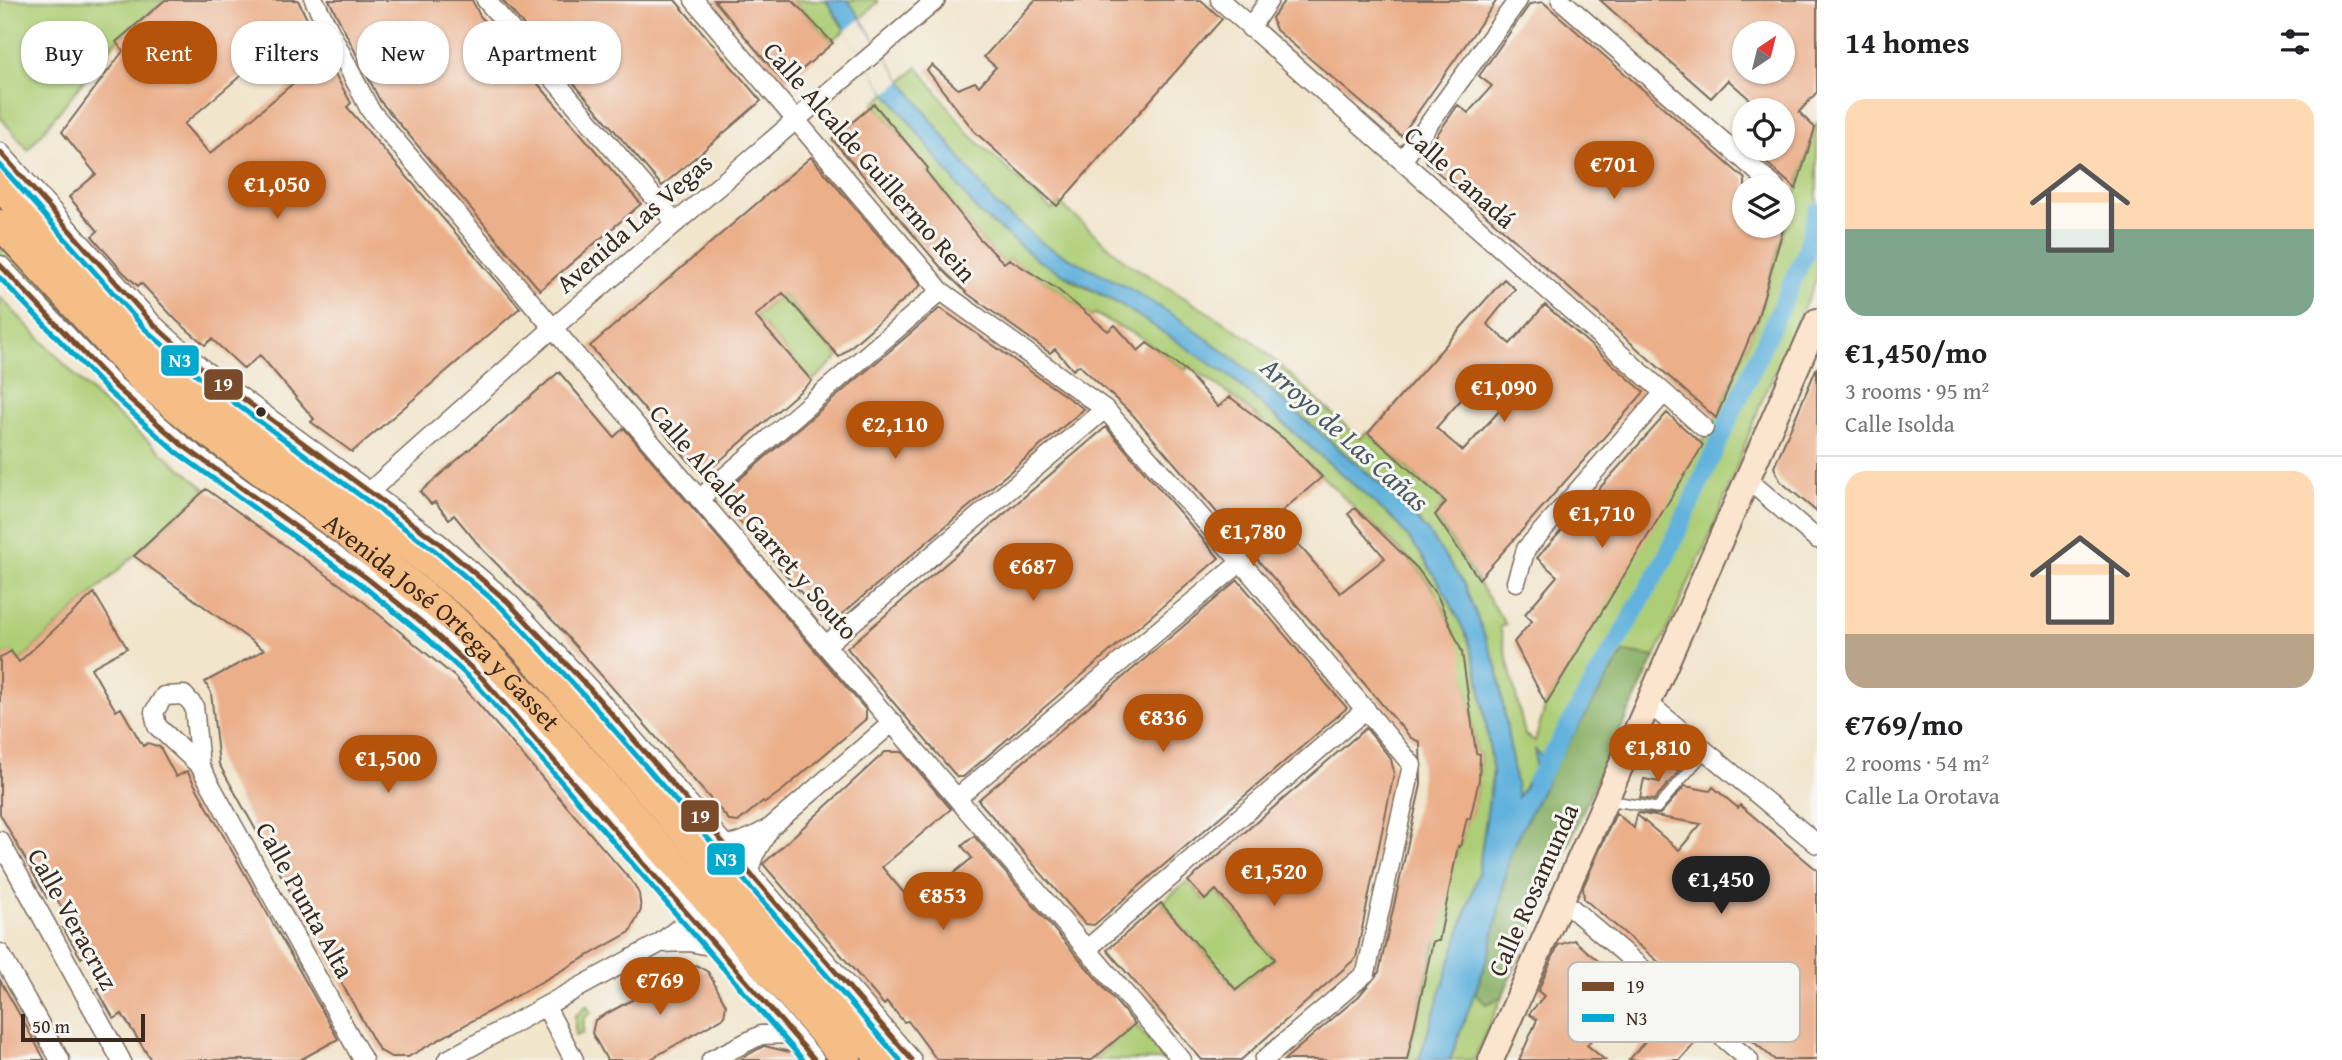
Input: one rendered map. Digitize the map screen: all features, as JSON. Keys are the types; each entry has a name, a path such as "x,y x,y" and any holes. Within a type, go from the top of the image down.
{"main road":[{"name":"Avenida José Ortega y Gasset","path":"0,186 155,357 216,408 358,500 475,599 526,650 710,851 746,905 882,1060"},
{"name":"Avenida José Ortega y Gasset","path":"0,224 143,380 199,426 365,548 455,620 550,721 700,911 847,1060"},
{"name":"Calle Rosamunda","path":"1491,1060 1817,321"}],"street":[{"name":"Calle Alcalde Garret y Souto","path":"314,0 370,110 699,499 1182,1060"},
{"path":"486,0 677,223"},
{"name":"Calle Alcalde Guillermo Rein","path":"694,0 941,291 1105,409 1241,562 1412,765 1366,973 1264,1060"},
{"name":"Avenida Las Vegas","path":"358,500 794,119 936,0"},
{"name":"Calle Canadá","path":"1220,0 1704,428"},
{"path":"1250,27 1269,0"},
{"path":"1402,161 1518,0"},
{"path":"1561,0 1760,175"},
{"name":"Avenida José Ortega y Gasset","path":"0,152 163,333 358,500"},
{"name":"Avenida José Ortega y Gasset","path":"0,265 106,378 183,445 368,579 438,636 700,911 719,948 815,1060"},
{"path":"699,499 941,291"},
{"path":"1516,582 1526,549 1664,393"},
{"path":"826,645 1105,409"},
{"path":"1747,479 1817,539"},
{"path":"302,501 358,500 365,548"},
{"path":"958,797 1241,562"},
{"path":"1648,703 1817,844"},
{"path":"1087,949 1366,709"},
{"path":"447,1060 660,943 700,911 710,851 771,827 893,722"},
{"name":"Calle Punta Alta","path":"200,766 363,1060"},
{"path":"746,905 748,870 771,827"},
{"name":"Calle Veracruz","path":"0,841 121,1060"},
{"name":"Avenida José Ortega y Gasset","path":"710,851 748,870 912,1060"},
{"path":"1561,899 1635,962"},
{"path":"700,911 769,931"},
{"path":"660,943 690,942 719,948"},
{"path":"0,953 60,1060"},
{"path":"741,1044 758,1028 765,1015 764,1001"},
{"path":"546,1007 574,1060"},
{"path":"711,1060 741,1044 775,1032 792,1034"},
{"path":"1728,1042 1749,1060"}],"lane":[{"path":"1606,799 1657,808 1706,751"}],"green space":[{"path":"0,0 165,0 140,21 122,21 122,36 108,51 108,21 21,21 21,84 81,84 28,150 0,117"},
{"path":"792,0 826,0 845,31 831,41"},
{"path":"848,0 877,0 878,2 860,19"},
{"path":"918,67 969,134 1052,210 1060,203 1125,261 1251,339 1360,439 1367,432 1445,502 1435,515 1506,625 1500,627 1525,735 1535,741 1546,704 1716,418 1757,320 1782,238 1795,238 1795,194 1817,121 1817,278 1760,405 1715,524 1655,657 1624,652 1553,768 1535,751 1535,769 1518,799 1497,667 1428,532 1403,504 1237,361 1181,320 1127,287 1046,246 996,205 902,81"},
{"path":"887,93 979,213 1074,282 1123,306 1228,375 1394,520 1418,550 1447,596 1468,639 1479,677 1493,772 1478,874 1419,1060 1407,1060 1458,846 1467,818 1470,818 1479,780 1480,754 1476,753 1460,655 1439,599 1424,576 1404,554 1280,436 1236,399 1189,367 1185,370 1140,337 1095,314 1091,317 1057,289 1009,259 1004,263 979,238 926,171 928,168 874,104"},
{"path":"0,236 366,560 362,565 211,457 124,387 76,339 0,255"},
{"path":"783,293 839,357 812,381 755,316"},
{"path":"0,297 96,397 206,489 19,662 11,652 0,658"},
{"path":"1624,652 1655,657 1593,788 1502,997 1486,1004 1475,993 1491,948 1510,853 1553,768"},
{"path":"1188,881 1204,900 1216,890 1275,959 1236,990 1161,903"},
{"path":"1475,992 1486,1004 1502,997 1474,1060 1450,1060"},
{"path":"587,1005 591,1012 584,1019 583,1033 575,1036 575,1016"},
{"path":"1135,1024 1166,1060 1092,1060"}],"water":[{"path":"826,0 848,0 902,81 996,205 1046,246 1127,287 1181,320 1237,361 1403,504 1428,532 1464,584 1497,667 1518,797 1535,769 1535,750 1553,768 1510,853 1491,948 1450,1060 1419,1060 1478,874 1493,772 1479,677 1468,639 1447,596 1418,550 1394,520 1228,375 1123,306 1039,261 979,213 887,93"}],"pier":[{"path":"860,19 902,81 887,93 845,31"}],"building":[{"path":"165,0 298,0 307,19 305,21 231,21 231,84 184,124 210,154 292,84 340,84 351,103 347,107 520,308 352,452 311,422 314,419 260,355 244,369 212,339 205,345 177,321 141,283 138,286 92,236 98,231 69,197 96,174 62,132 98,84 108,84 108,71 122,52 122,84 217,84 217,21 140,21"},
{"path":"329,0 472,0 484,21 463,21 463,84 538,84 641,204 540,290 380,101 371,84 449,84 449,21 357,21 357,55 343,28 343,21 340,21"},
{"path":"502,0 675,0 761,101 662,186 574,84 621,84 621,21 520,21"},
{"path":"714,0 792,0 833,43 785,84"},
{"path":"1035,0 1201,0 1222,19 1057,206 975,132 927,70 932,65 958,89 975,82 979,86 996,67 984,57"},
{"path":"1285,0 1497,0 1401,136 1276,30 1272,18"},
{"path":"1600,0 1817,0 1817,92 1799,112 1815,128 1796,189 1795,175 1780,175 1764,161 1795,161 1795,98 1748,98 1733,84 1796,84 1796,21 1732,21 1732,84 1728,80 1711,98"},
{"path":"1543,2 1740,175 1732,175 1732,238 1781,238 1757,320 1716,418 1427,163 1424,153 1458,105 1468,113 1492,86 1479,76 1530,4"},
{"path":"122,37 122,50 116,42"},
{"path":"874,104 928,168 926,171 979,238 1004,263 1009,259 1057,289 1108,331 1115,325 1138,351 1147,343 1185,370 1218,407 1230,397 1287,441 1322,477 1275,517 1340,593 1385,558 1348,514 1355,508 1417,568 1438,597 1462,652 1476,753 1480,754 1479,780 1470,819 1467,818 1460,847 1458,846 1439,941 1433,941 1407,1060 1284,1060 1359,996 1379,972 1421,785 1420,742 1411,738 1133,415 1079,365 1073,370 1055,349 1050,353 968,294 943,270 832,139"},
{"path":"811,157 921,285 839,357 783,293 755,316 812,381 715,465 699,473 590,346"},
{"path":"1504,279 1515,289 1487,324 1510,344 1545,305 1644,392 1479,579 1435,515 1446,502 1368,433","holes":["1474,385 1501,409 1463,451 1436,428"]},
{"path":"940,308 1084,409 829,625 722,501 722,494"},
{"path":"1817,367 1817,512 1780,481 1774,467"},
{"path":"559,372 614,437 624,428 866,710 866,719 783,790 765,803 763,801 738,822 730,821 556,624 482,549 454,515 449,519 435,502 431,504 420,492"},
{"path":"1667,413 1703,445 1546,704 1514,642 1532,621 1525,614 1557,576 1537,558"},
{"path":"1106,427 1219,558 963,777 957,777 847,648"},
{"path":"206,489 359,598 455,677 634,884 639,894 641,910 630,932 408,1057 391,1057 379,1050 219,764 211,693 205,682 264,650 134,556"},
{"path":"1238,580 1347,708 1094,925 1085,924 978,800"},
{"path":"94,593 127,648 91,668 116,711 121,708 143,746 148,743 160,747 176,777 187,771 338,1039 300,1060 151,1060 122,1014 114,1019 97,989 103,986 95,971 86,955 81,958 63,928 71,924 54,894 47,898 0,814 0,658 11,651 19,662"},
{"path":"1366,728 1391,759 1394,773 1356,958 1241,1060 1202,1060 1107,950 1161,903 1236,990 1275,959 1216,890 1205,900 1188,881"},
{"path":"885,752 902,752 951,809 882,867 909,899 926,884 932,891 972,858 962,846 974,836 1135,1024 1092,1060 937,1060 908,1021 904,1022 887,1002 884,1005 763,864"},
{"path":"1663,767 1680,770 1654,800 1640,798 1644,779 1660,782"},
{"path":"1685,786 1710,791 1713,787 1738,808 1740,805 1817,870 1817,1060 1775,1060 1754,1042 1800,1042 1800,962 1659,962 1584,899 1583,887 1616,813 1634,828 1637,815 1679,850 1701,824 1637,813 1660,814"},
{"path":"1574,940 1600,962 1568,962 1568,1042 1590,1042 1587,1045 1605,1060 1519,1060 1537,1020 1529,1014 1544,996 1538,991 1558,945"},
{"path":"696,965 708,972 726,1005 724,1017 649,1060 607,1060 592,1033 595,1020"},
{"path":"0,980 17,1010 45,1060 0,1060"},
{"path":"1644,1042 1695,1043 1680,1060 1629,1060"},
{"path":"764,1046 794,1053 800,1060 739,1060"}],"waterway":[{"path":"1536,782 1666,557 1805,254 1817,211"}],"transit line":[{"name":"19","path":"0,152 152,323 204,370 439,543 507,601 589,688 912,1060"},
{"name":"N3","path":"0,165 145,329 198,376 434,550 501,607 583,694 900,1060"},
{"name":"19","path":"0,265 115,386 182,445 368,579 429,628 482,678 815,1060"},
{"name":"N3","path":"0,278 109,392 176,452 363,586 423,635 476,684 803,1060"}],"water label":[{"name":"Arroyo de Las Cañas","path":"1345,434"}]}
